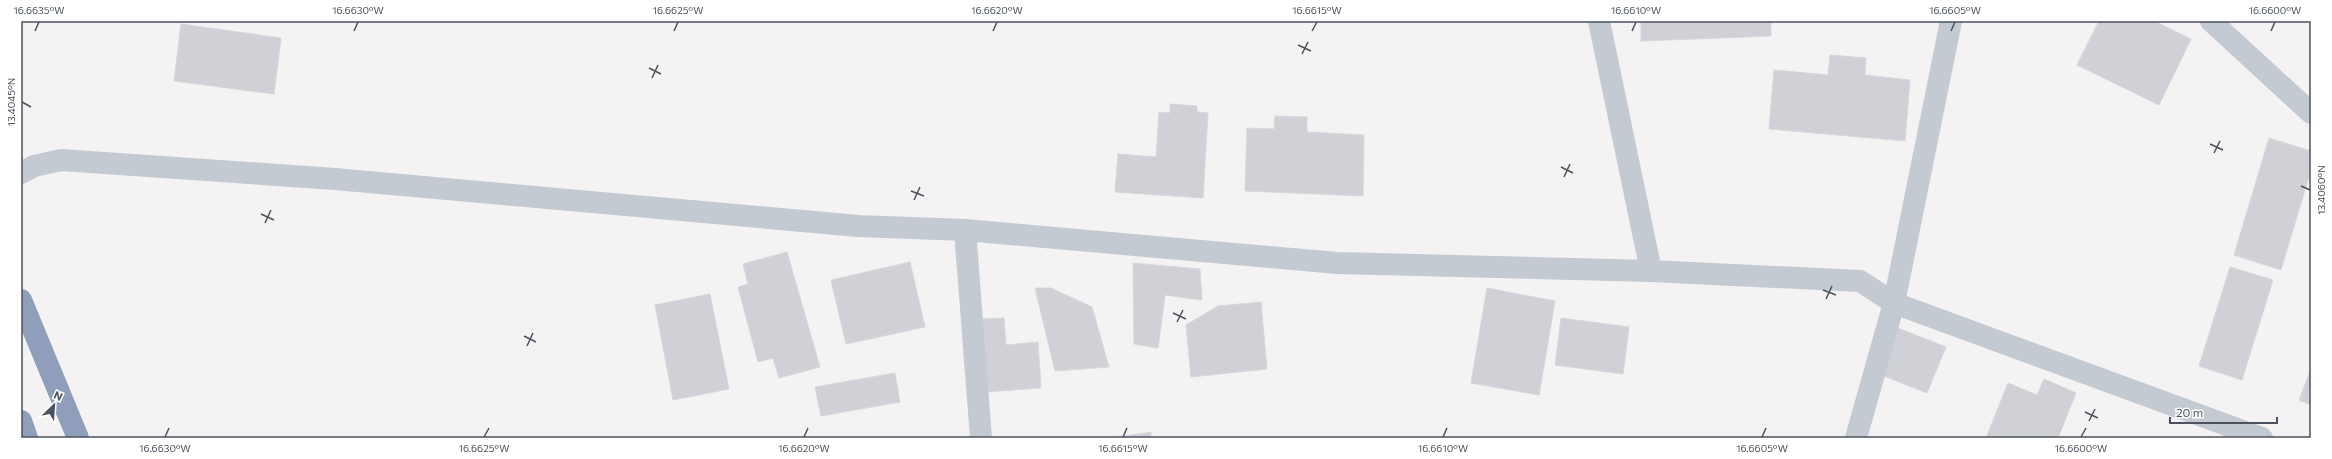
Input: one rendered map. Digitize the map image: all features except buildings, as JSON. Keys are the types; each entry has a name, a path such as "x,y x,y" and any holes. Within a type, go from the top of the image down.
{"highway":[{"path":"21,300 78,438"},
{"path":"21,421 27,438"}],"street":[{"path":"1598,21 1651,271"},
{"path":"1856,438 1894,303 1951,21"},
{"path":"2211,21 2311,113"},
{"path":"21,173 34,166 61,160 335,179 858,226 965,230 1337,262 1651,271 1860,281 1894,303 2262,438"},
{"path":"965,230 982,438"}]}
